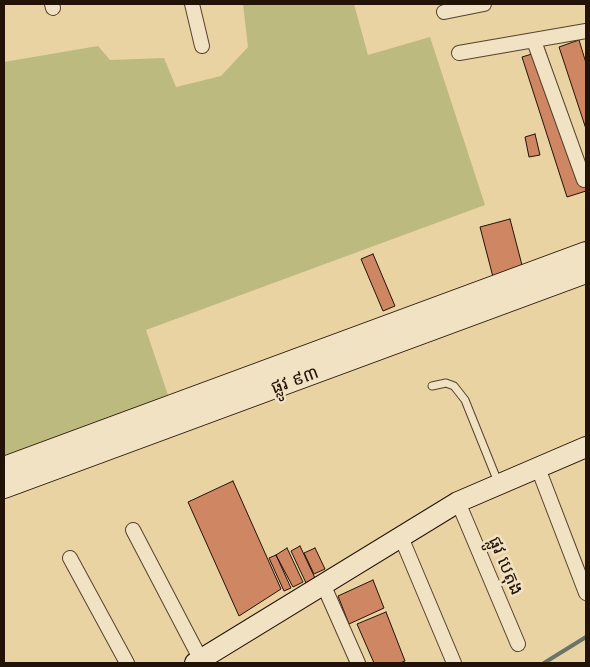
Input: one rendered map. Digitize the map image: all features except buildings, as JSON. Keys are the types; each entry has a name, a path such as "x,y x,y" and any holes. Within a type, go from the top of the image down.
{"street":[{"path":"192,4 202,46"},
{"path":"444,11 484,4"},
{"path":"459,53 586,31"},
{"path":"534,40 584,180"},
{"name":"ផ្លូវ ៩៣","path":"4,467 586,252"},
{"name":"ផ្លូវ ៩៣","path":"4,488 586,273"},
{"path":"133,530 198,661 458,502 586,447"},
{"path":"538,468 586,593"},
{"name":"ផ្លូវ បេតុង","path":"458,502 518,644"},
{"path":"400,537 454,663"},
{"path":"70,558 127,663"},
{"path":"323,584 358,663"}],"lane":[{"path":"432,386 446,383 454,386 465,400 498,485"}],"shaded area":[{"path":"243,4 354,4 368,55 430,37 485,205 146,330 168,395 4,458 4,62 98,46 110,60 164,58 176,87 221,76 248,47"}],"waterway":[{"path":"544,663 586,637"}]}
